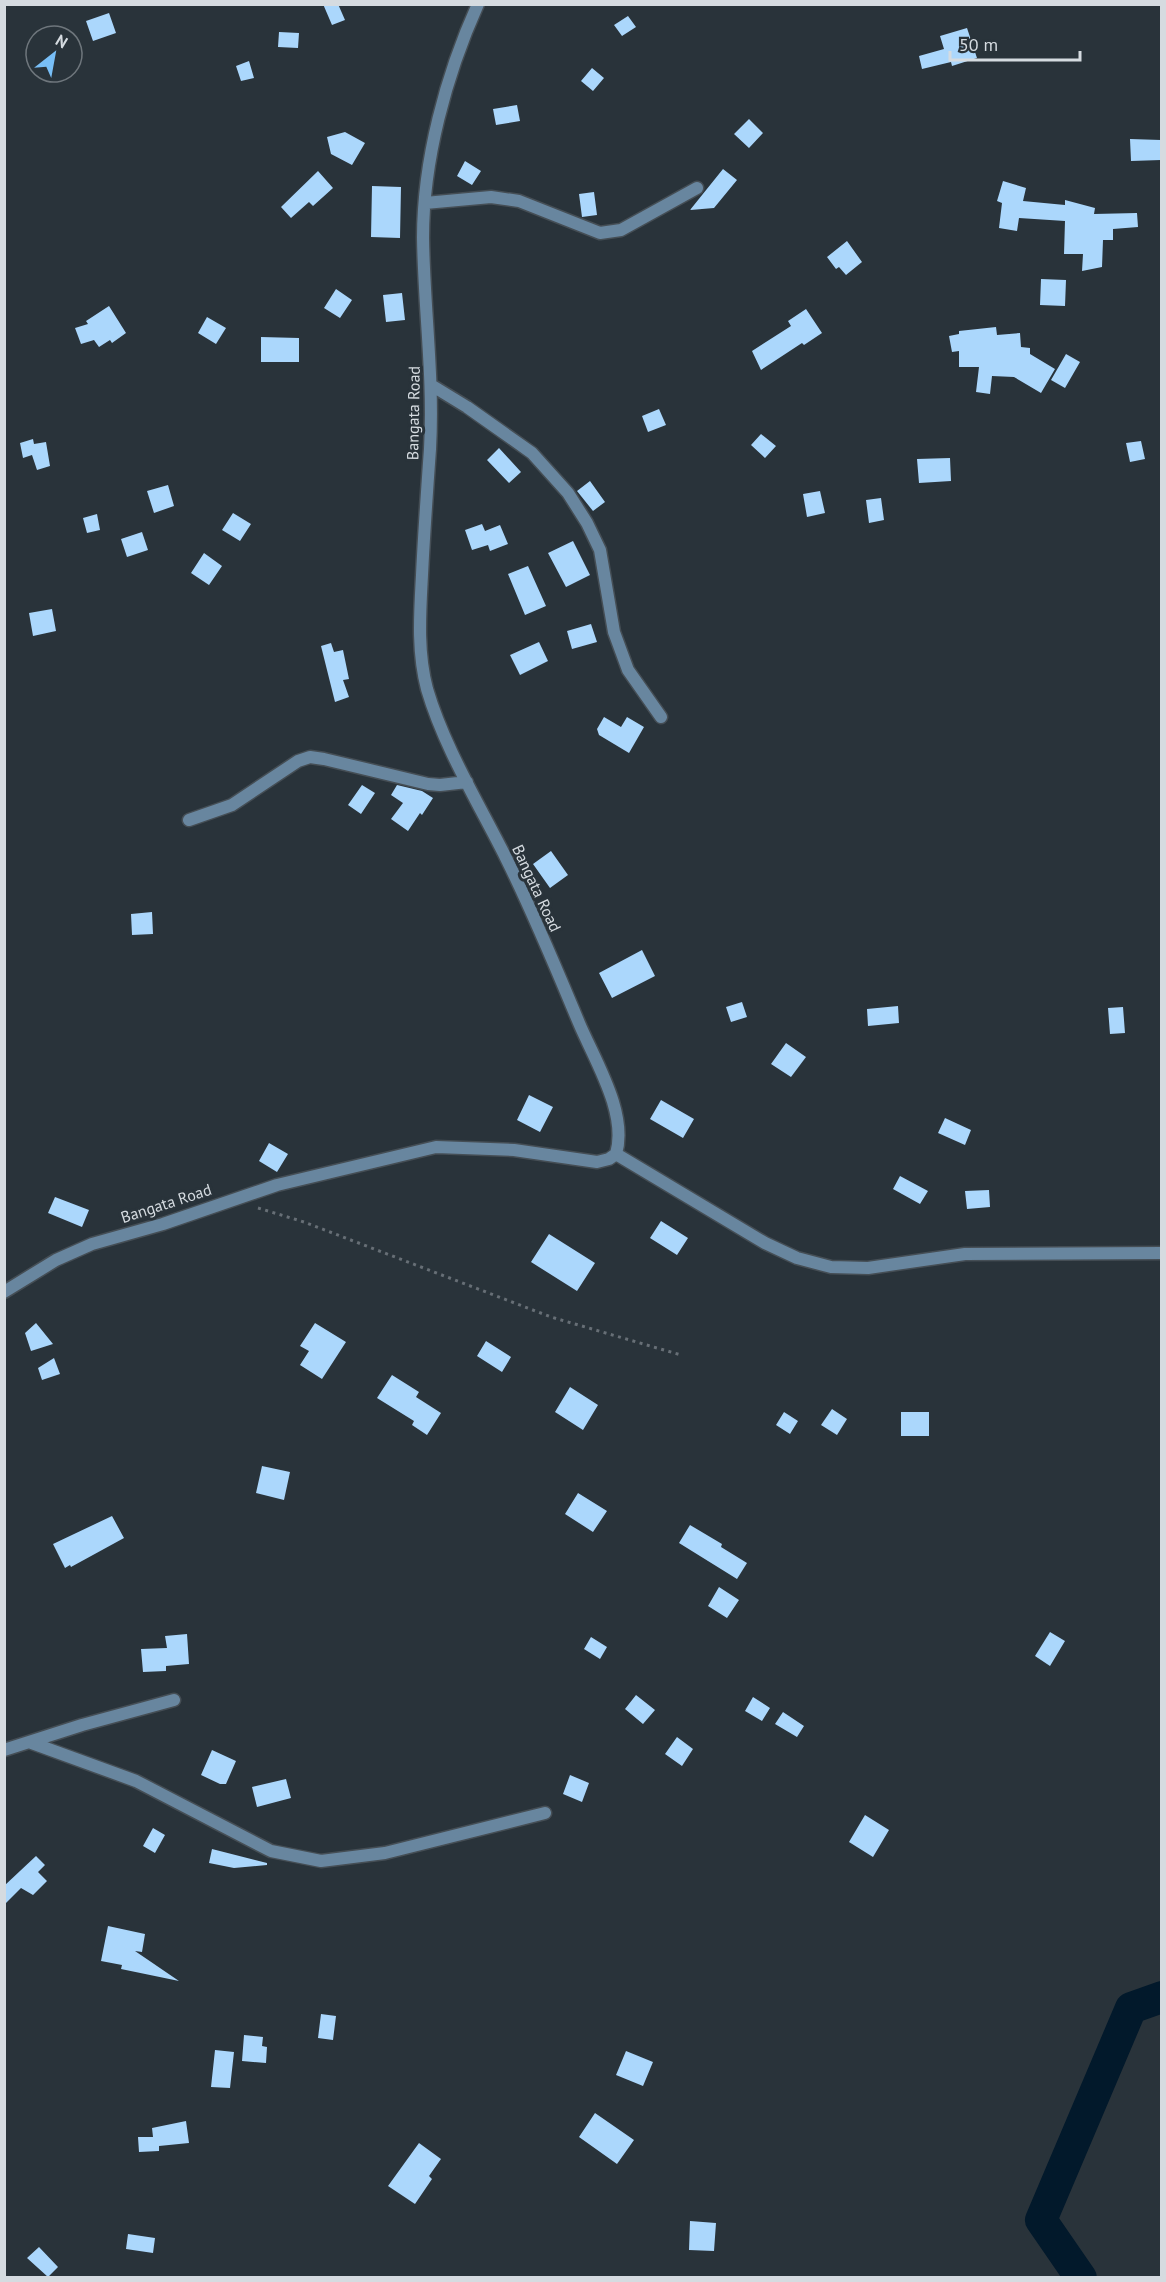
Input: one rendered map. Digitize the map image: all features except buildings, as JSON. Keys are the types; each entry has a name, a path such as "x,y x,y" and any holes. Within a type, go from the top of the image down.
{"street":[{"name":"Bangata Road","path":"4,1292 56,1260 92,1244 163,1224 277,1185 436,1147 514,1150 597,1162 616,1154 619,1132 610,1092 524,894 441,725 427,688 419,637 430,446 431,385 423,238 425,203 446,92 459,50 478,4"},
{"path":"425,203 491,197 519,201 600,232 621,230 697,188"},
{"path":"431,385 467,407 532,453 568,493 587,522 600,550 612,607 614,632 628,669 661,717"},
{"path":"189,820 232,805 285,769 310,757 428,784 446,785 467,782"},
{"path":"616,1154 765,1243 797,1258 831,1267 868,1268 965,1254 1161,1253"},
{"path":"4,1750 174,1700"},
{"path":"29,1742 136,1781 271,1851 321,1860 385,1853 545,1813"}],"path":[{"path":"231,1200 304,1222 551,1317 681,1355"}],"waterway":[{"path":"1081,2278 1041,2220 1131,2008 1162,1997"}]}
